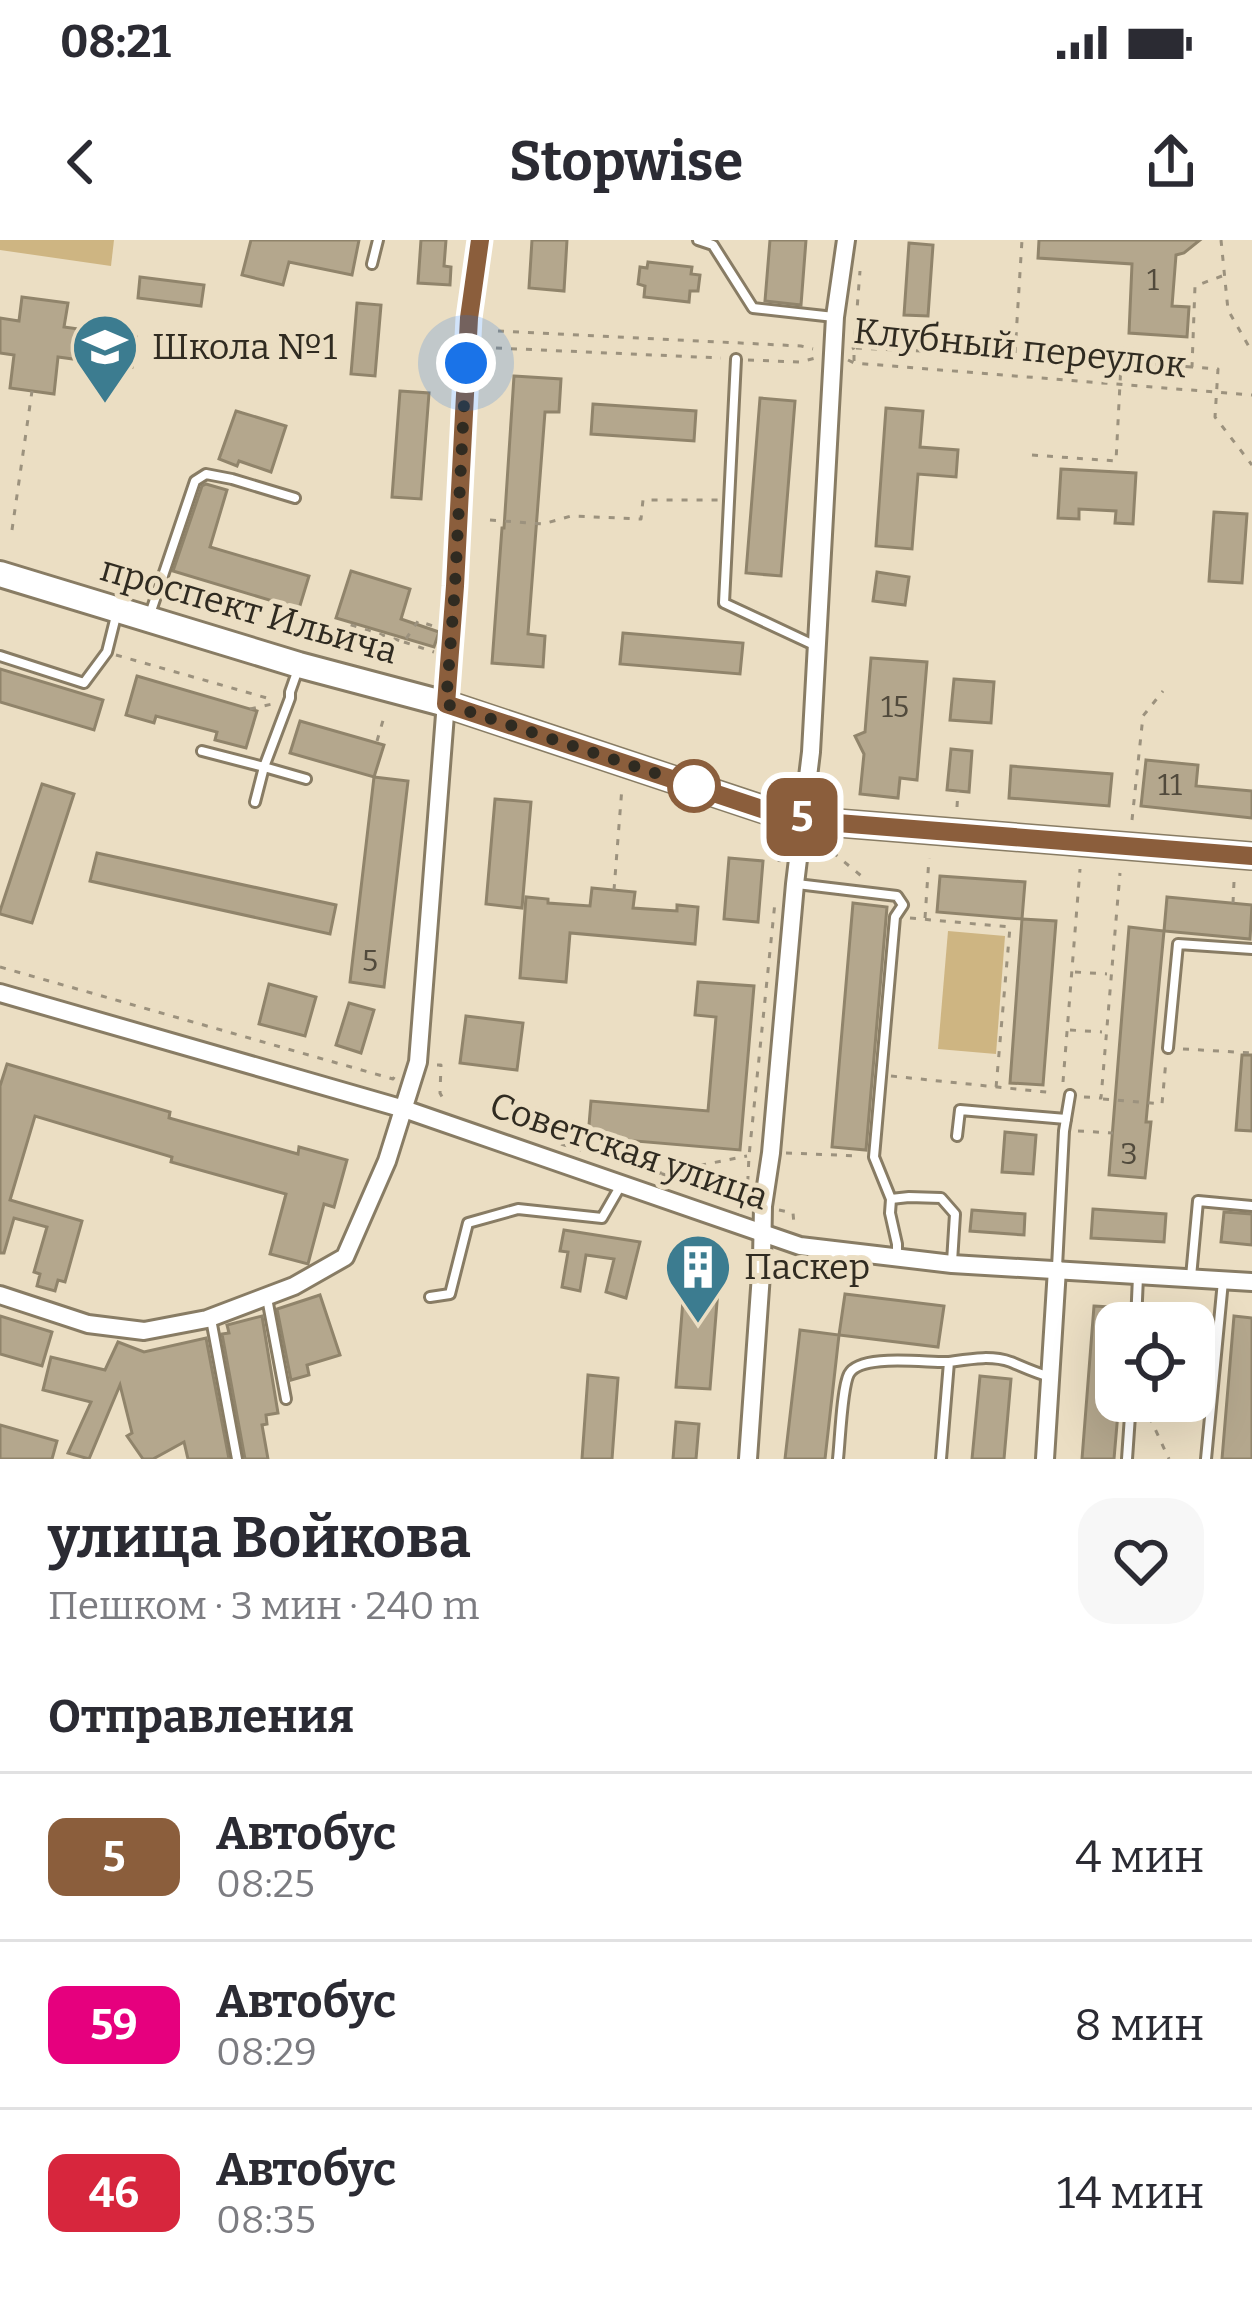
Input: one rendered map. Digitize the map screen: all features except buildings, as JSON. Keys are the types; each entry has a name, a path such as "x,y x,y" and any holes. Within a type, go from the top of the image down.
{"street":[{"path":"0,1295 88,1324 144,1331 210,1318 294,1286 345,1257 387,1161 418,1062 455,586 469,318 480,240"},
{"path":"748,1459 786,885 804,818 811,752 835,317 846,240"},
{"name":"проспект Ильича","path":"0,574 299,665 446,704 771,812 849,824 1252,856"},
{"name":"Советская улица","path":"0,993 404,1109 800,1246 952,1264 1252,1282"},
{"path":"1045,1459 1057,1269"}],"lane":[{"path":"372,264 379,240"},
{"path":"698,240 713,245 753,308 835,317"},
{"path":"736,359 724,603 816,646"},
{"path":"148,619 194,481 206,474 232,478 295,498"},
{"path":"0,656 84,683 107,652 118,611"},
{"path":"255,802 299,665"},
{"path":"202,751 307,779"},
{"path":"786,885 897,896 903,904 895,917 874,1157 891,1199 897,1259"},
{"path":"1168,1048 1178,944 1252,949"},
{"path":"1057,1269 1070,1095"},
{"path":"957,1136 960,1110 1066,1119"},
{"path":"430,1297 450,1294 468,1223 518,1209 602,1218 622,1184"},
{"path":"891,1199 941,1198 955,1214 952,1264"},
{"path":"1191,1278 1198,1201 1252,1206"},
{"path":"1137,1302 1138,1275"},
{"path":"1206,1459 1222,1280"},
{"path":"266,1296 286,1400"},
{"path":"210,1318 238,1459"},
{"path":"838,1459 848,1375 858,1365 879,1360 981,1358 1008,1361 1052,1378"},
{"path":"941,1459 950,1362"},
{"path":"1127,1459 1130,1422"}],"path":[{"path":"1014,355 1022,240"},
{"path":"1221,240 1228,310 1252,352"},
{"path":"854,363 860,262"},
{"path":"1192,367 1195,286 1222,276"},
{"path":"498,331 801,346 834,354"},
{"name":"Клубный переулок","path":"496,348 799,362 834,354 854,363 1252,395"},
{"path":"854,348 1218,369 1215,417 1252,465"},
{"path":"1032,455 1116,461 1121,362"},
{"path":"12,530 32,391"},
{"path":"490,520 543,524 571,516 640,519 643,500 727,500"},
{"path":"404,642 418,621 443,630"},
{"path":"326,640 348,624 441,654"},
{"path":"107,652 282,702 250,709"},
{"path":"226,686 231,674"},
{"path":"1132,820 1143,716 1163,691"},
{"path":"377,741 384,718"},
{"path":"614,890 622,787"},
{"path":"957,807 958,791"},
{"path":"779,863 782,840"},
{"path":"825,847 885,895"},
{"path":"924,920 929,858"},
{"path":"881,1075 1062,1094 1080,869"},
{"path":"1101,1098 1120,873"},
{"path":"1233,903 1234,882"},
{"path":"564,1145 748,1199 748,1156 786,885"},
{"path":"895,917 1010,927 996,1088"},
{"path":"0,967 393,1079 403,1060 441,1065 443,1102 457,1115"},
{"path":"1073,972 1111,975"},
{"path":"1068,1030 1106,1032"},
{"path":"1070,1095 1162,1104 1168,1048 1252,1053"},
{"path":"1064,1131 1113,1133"},
{"path":"763,1206 793,1213 792,1222 801,1233"},
{"path":"1151,1422 1168,1459"}],"shaded area":[{"path":"0,240 114,240 111,266 0,250"},
{"path":"948,931 1005,936 996,1054 938,1049"}],"bus line":[{"name":"5","path":"480,240 469,318 446,704 771,812 825,822 1252,856"}],"place":[{"name":"Школа №1","path":"105,406"},
{"name":"Паскер","path":"698,1326"}],"route":[{"path":"466,363 446,704 694,786"}]}
